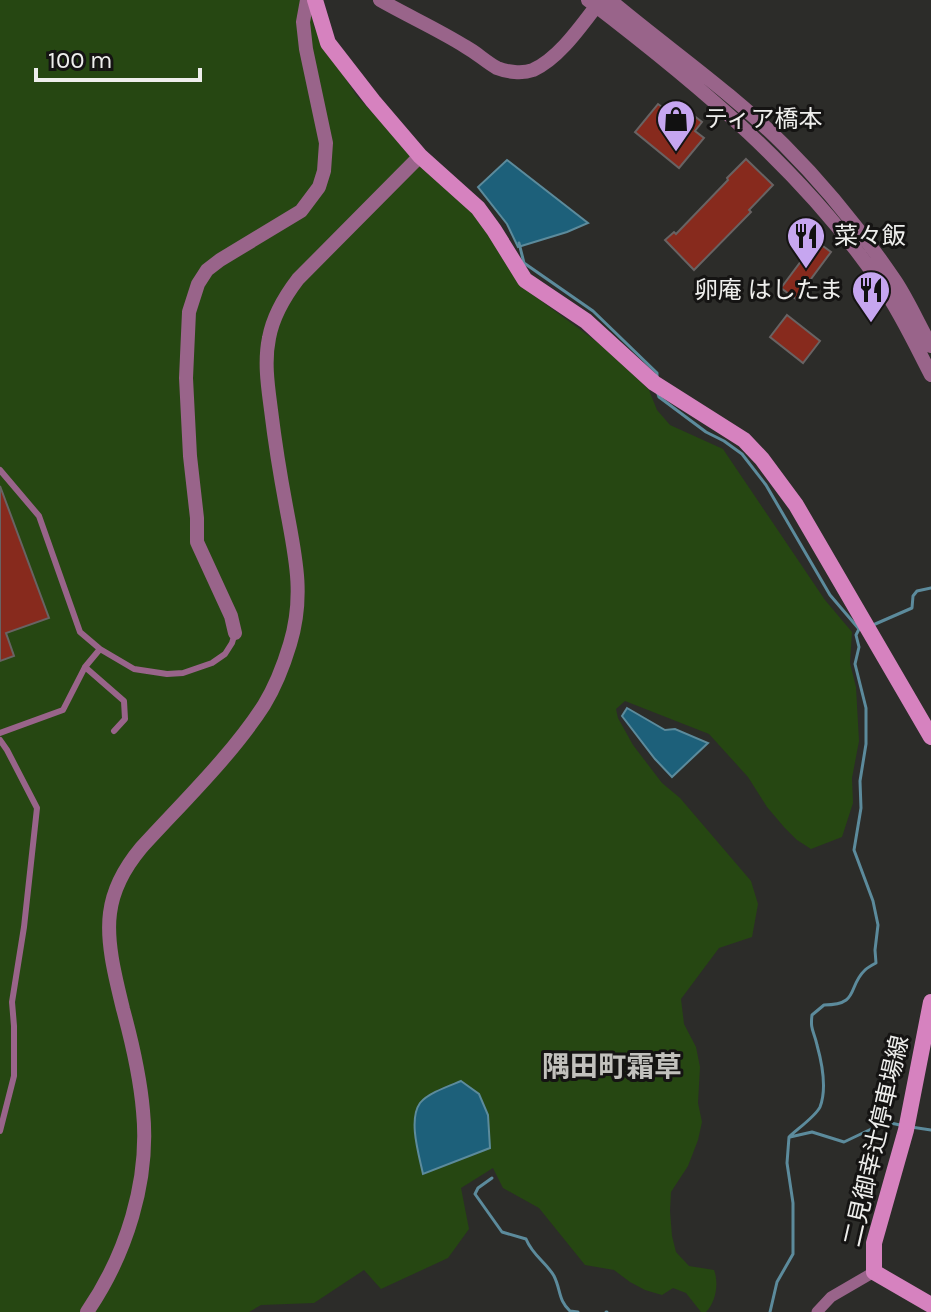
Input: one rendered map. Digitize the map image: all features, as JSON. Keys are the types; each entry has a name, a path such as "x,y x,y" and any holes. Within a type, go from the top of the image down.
{"main road":[{"path":"315,0 328,43 420,156 478,208 525,280 586,321 654,383 744,440 796,505 931,737"},
{"name":"二見御幸辻停車場線","path":"931,1003 907,1125 874,1243 874,1272 931,1305"}],"street":[{"path":"235,633 231,616 197,542 186,378 189,312 198,284 207,270 301,211 319,187 324,171 326,143 306,49 303,22 307,0"},
{"path":"380,0 466,47 495,67 517,72 529,72 546,63 599,1"},
{"path":"599,1 714,82 793,154 822,186 897,283 931,346"},
{"path":"599,1 743,126 807,191 848,239 885,291 931,375"},
{"path":"87,1312 111,1273 125,1238 138,1193 144,1154 144,1114 139,1080 111,946 110,914 115,893 132,859 235,743 264,704 277,678 296,618 298,570 267,384 269,338 276,314 298,279 420,156"},
{"path":"817,1312 831,1297 874,1272"}],"lane":[{"path":"0,470 39,516 80,632 100,649 134,669 183,673 212,663 225,654 235,633"},
{"path":"0,733 63,710 85,667 100,649"},
{"path":"85,667 124,701 125,719 114,731"},
{"path":"0,740 37,808 12,1002 14,1076 0,1131"}],"green space":[{"path":"0,0 308,0 314,27 356,95 395,137 464,200 533,295 604,347 649,390 657,410 670,425 723,449 825,600 852,632 850,663 856,687 859,741 852,778 853,803 842,837 811,849 784,827 748,777 709,734 625,701 616,709 633,745 662,783 680,798 751,881 758,904 752,937 719,948 681,999 684,1024 696,1047 700,1067 698,1103 702,1122 688,1166 671,1192 670,1211 676,1252 689,1266 714,1270 716,1292 706,1312 701,1312 686,1293 673,1288 662,1295 645,1290 614,1270 585,1265 539,1208 503,1188 493,1168 461,1188 469,1229 448,1258 381,1289 364,1270 314,1303 261,1305 249,1312 0,1312","holes":["461,1081 479,1094 488,1114 490,1148 439,1089"]}],"water":[{"path":"507,160 588,223 518,247 507,224 478,187"},
{"path":"627,708 665,730 675,729 708,743 672,777 622,716"},
{"path":"461,1081 479,1094 488,1115 490,1148 423,1174 416,1138 417,1110 428,1096"}],"building":[{"name":"ティア橋本","path":"676,102 702,122 695,131 704,138 679,168 635,132 658,104 669,112"},
{"path":"746,159 773,185 694,270 665,240 674,232 676,234"},
{"path":"816,241 831,252 796,299 781,288"},
{"path":"787,315 820,341 803,363 770,337"},
{"path":"0,486 49,618 6,633 14,656 0,661"}],"waterway":[{"path":"519,243 524,263 593,311 657,373 657,379"},
{"path":"658,394 706,432 742,454 766,485 830,595 859,629 855,664 866,708 866,744 854,850 873,901 878,925 876,963 860,976 848,998 843,1002 824,1005 812,1015 822,1068 822,1100 818,1111 789,1137 787,1163 793,1203 793,1254 777,1282 770,1312"},
{"path":"873,625 912,608 913,596 917,591 931,588"},
{"path":"790,1137 812,1132 844,1142 886,1122 900,1125"},
{"path":"911,1127 931,1130"},
{"path":"492,1178 475,1194 502,1232 526,1239 554,1276 566,1307 578,1312"}],"place":[{"name":"ティア橋本","path":"676,153"},
{"name":"菜々飯","path":"806,270"},
{"name":"卵庵 はしたま","path":"871,324"}],"district":[{"name":"隅田町霜草","path":"612,1066"}]}
